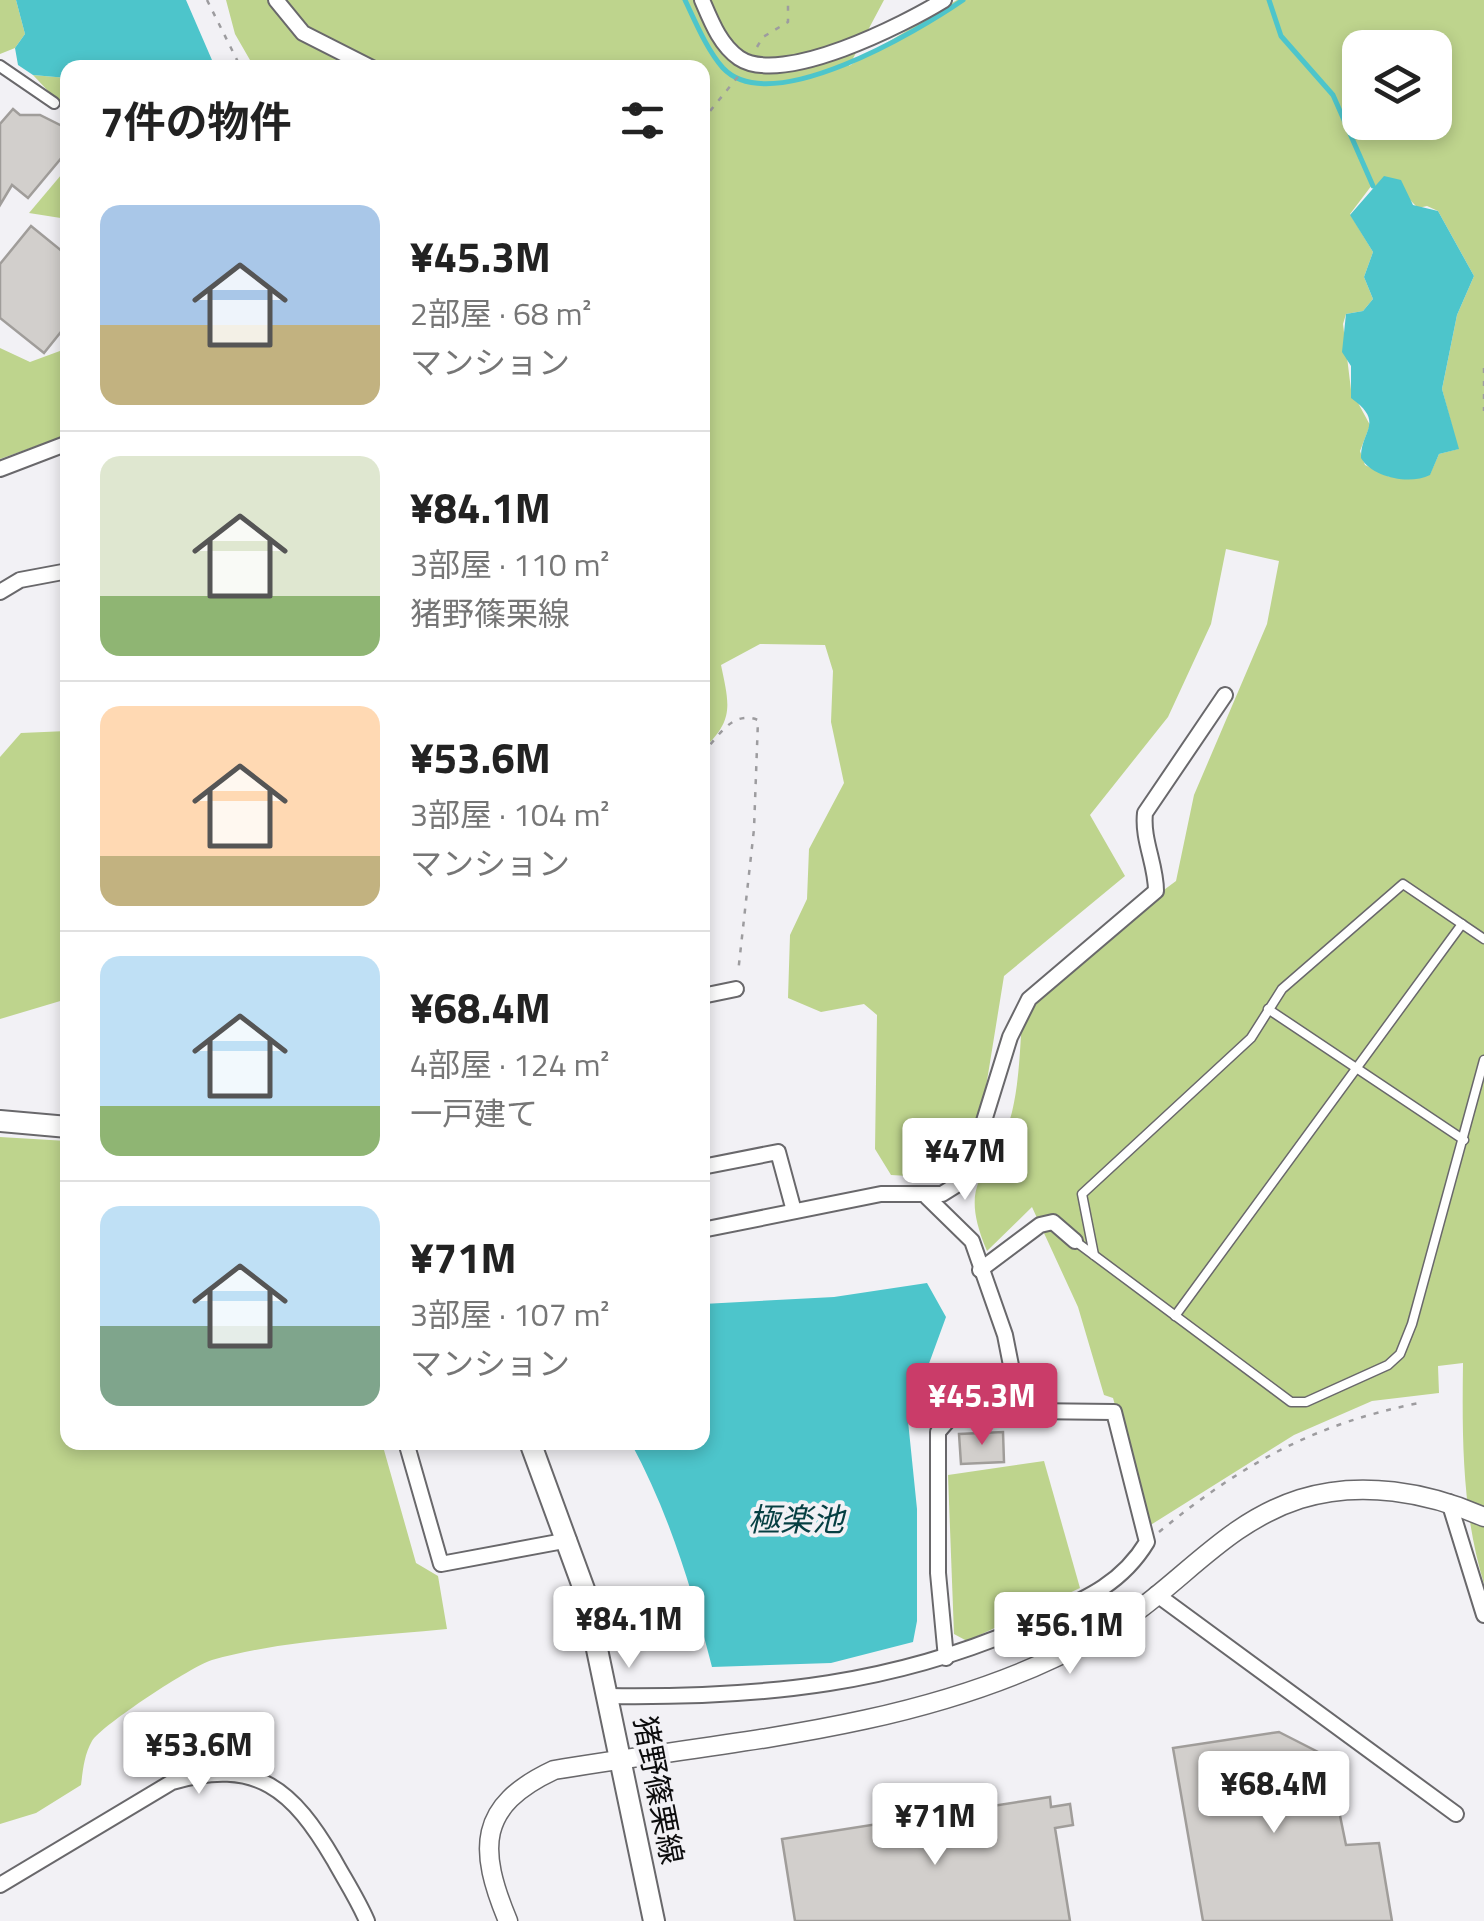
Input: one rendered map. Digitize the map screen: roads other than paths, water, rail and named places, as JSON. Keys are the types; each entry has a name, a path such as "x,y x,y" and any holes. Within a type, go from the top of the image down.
{"main road":[{"path":"0,1121 60,1126"},
{"name":"猪野篠栗線","path":"533,1450 569,1540 623,1758 654,1921"}],"street":[{"path":"276,0 303,32 357,60"},
{"path":"702,0 720,38 751,64 787,65 831,54 944,0"},
{"path":"0,66 54,104"},
{"path":"0,469 60,446"},
{"path":"0,592 20,580 60,572"},
{"path":"710,1228 881,1194 927,1197 942,1194 966,1179 1004,1056 1029,999 1156,891 1156,872 1143,829 1145,813 1225,694"},
{"path":"710,994 736,989"},
{"path":"710,1165 778,1152 794,1211"},
{"path":"609,1696 700,1697 829,1684 904,1671 983,1646 1098,1593 1131,1568 1146,1542 1114,1412 1026,1411 1018,1401 1006,1334 972,1241 927,1197"},
{"path":"980,1270 1040,1225 1053,1222 1075,1241"},
{"path":"946,1658 938,1573 938,1432 952,1416 1018,1401"},
{"path":"408,1450 441,1564 569,1540"},
{"path":"508,1921 489,1868 492,1826 501,1804 517,1789 554,1770 812,1730 950,1697 1053,1659 1132,1614 1239,1526 1300,1499 1351,1490 1392,1491 1449,1502 1484,1517"},
{"path":"1449,1502 1484,1615"},
{"path":"1156,1594 1456,1814"},
{"path":"0,1886 172,1782 197,1775 244,1775 272,1784 309,1817 367,1921"}],"lane":[{"path":"1094,1255 1082,1194 1251,1038 1282,989 1404,884 1484,939"},
{"path":"1175,1316 1462,924"},
{"path":"1268,1008 1464,1140"},
{"path":"1075,1241 1291,1402 1306,1402 1388,1364 1400,1354 1412,1324 1484,1060"}],"water":[{"path":"16,0 186,0 212,60 60,60 60,77 33,75 18,65 15,48 25,34"},
{"path":"1384,176 1401,180 1413,205 1438,211 1474,276 1457,315 1442,389 1459,449 1439,454 1430,475 1422,478 1392,478 1374,470 1361,458 1369,421 1351,398 1351,366 1342,352 1346,314 1363,311 1373,299 1364,277 1373,252 1350,215"},
{"name":"極楽池","path":"927,1283 946,1317 908,1421 917,1509 917,1621 913,1642 831,1663 712,1667 678,1552 634,1450 710,1450 710,1304 834,1297"}],"waterway":[{"path":"685,0 723,68 745,81 774,83 844,65 913,31 963,0"},
{"path":"1269,0 1281,36 1333,95 1373,186"}]}
